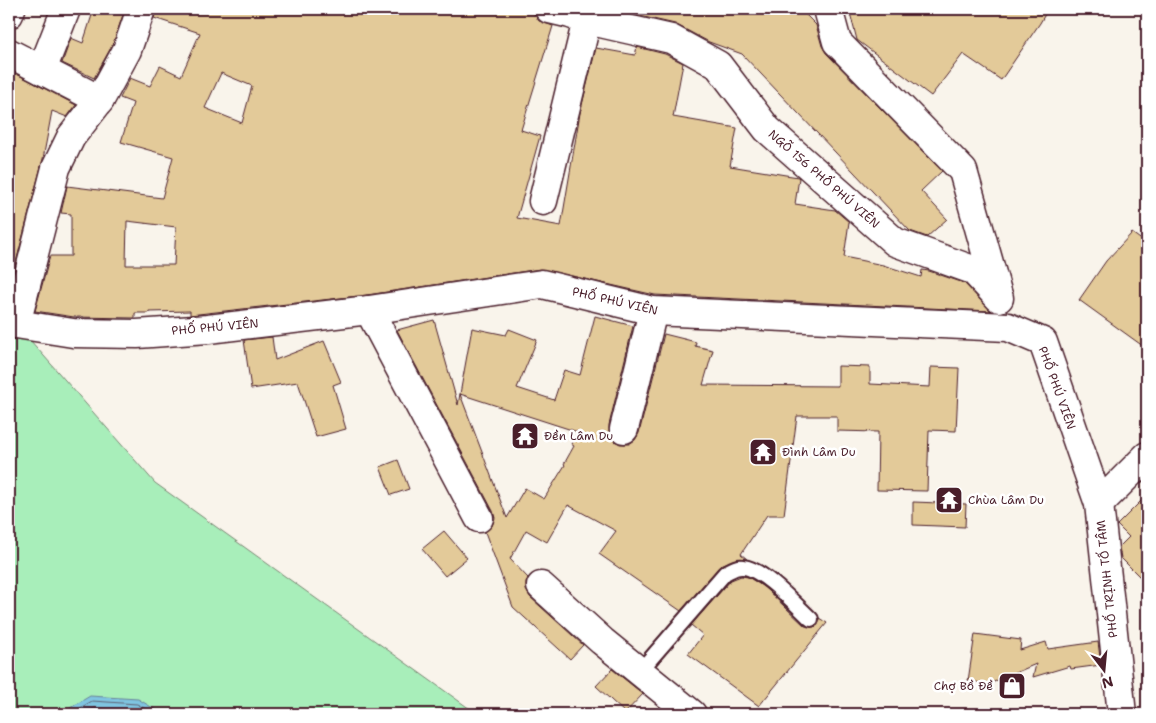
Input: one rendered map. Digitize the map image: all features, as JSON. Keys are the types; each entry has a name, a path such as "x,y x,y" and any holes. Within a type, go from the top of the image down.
{"street":[{"path":"9,14 11,9"},
{"path":"42,70 66,9"},
{"path":"12,322 56,168 71,137 100,100 127,50 141,9"},
{"name":"NGÕ 156 PHỐ PHÚ VIÊN","path":"549,9 671,39 718,65 766,129 895,242 973,270 999,298"},
{"path":"828,9 837,42 963,171 1008,327"},
{"path":"543,201 588,20"},
{"path":"9,52 100,100"},
{"name":"PHỐ PHÚ VIÊN","path":"12,322 73,333 138,334 208,329 368,310 542,284 653,311 1008,327 1043,342 1099,504"},
{"path":"368,310 479,518"},
{"path":"624,428 653,311"},
{"path":"1099,504 1147,456"},
{"name":"PHỐ TRỊNH TỐ TÂM","path":"1099,504 1122,714"},
{"path":"541,586 602,642 692,714"}],"lane":[{"path":"640,671 725,573 740,566 750,568 770,581 811,619"}],"green space":[{"path":"9,321 16,324 155,483 477,714 9,714"}],"water":[{"path":"90,696 138,699 163,714 60,714"}],"building":[{"path":"94,9 125,9 113,44 94,78 62,63 71,38 83,43"},
{"path":"156,9 534,9 534,14 539,21 553,26 521,130 540,136 517,218 561,226 580,113 596,48 635,55 637,47 665,54 683,63 673,117 737,128 730,166 798,177 795,204 835,210 849,222 844,257 883,265 921,277 922,270 929,271 964,283 991,311 655,295 540,269 367,295 190,315 190,311 135,313 135,318 74,317 35,311 50,256 71,256 71,214 61,213 67,186 162,198 173,157 121,142 133,103 120,98 130,78 150,86 160,66 181,76 200,33 154,18","holes":["221,73 252,86 242,123 205,108","127,221 176,227 174,265 126,265"]},
{"path":"609,9 800,9 816,25 826,53 942,171 921,191 947,219 927,237 910,231 742,54 709,42 675,24"},
{"path":"849,9 1048,9 1001,80 963,54 931,96 857,40"},
{"path":"9,70 76,105 67,117 52,111 43,159 9,289"},
{"path":"1132,233 1147,244 1147,349 1079,300 1106,261"},
{"path":"595,316 633,326 609,425 609,434 613,440 620,444 629,444 635,440 639,433 664,334 696,342 695,346 713,350 703,385 838,386 838,366 870,367 870,384 930,387 931,367 959,368 956,431 929,430 927,491 877,490 878,432 837,431 837,416 797,416 784,515 767,515 741,554 747,559 736,559 721,565 681,611 599,554 616,531 568,505 547,542 526,530 510,559 528,578 526,590 530,597 583,645 570,659 513,607 485,532 492,526 495,518 493,511 397,330 434,320 458,405 472,328 506,335 509,329 537,340 517,388 554,400 564,370 580,375","holes":["460,394 578,432 571,444 574,446 565,465 544,499 525,488 507,518"]},
{"path":"272,337 275,360 324,341 341,382 333,385 346,429 316,437 298,382 251,389 244,340"},
{"path":"398,460 409,489 391,495 380,467"},
{"path":"1147,495 1147,584 1121,558 1119,547 1129,537 1117,525"},
{"path":"913,502 966,504 965,527 913,525"},
{"path":"444,531 467,558 445,576 422,549"},
{"path":"741,576 748,577 764,587 805,626 814,627 818,625 819,618 827,623 759,706 688,654 703,635 691,625 731,580"},
{"path":"975,634 1021,640 1020,650 1046,642 1048,649 1098,642 1101,665 1071,669 1070,666 1033,677 1036,664 989,684 968,681"},
{"path":"612,669 643,694 625,713 596,686"}],"place":[{"name":"Đền Lâm Du","path":"525,436"},
{"name":"Đình Lâm Du","path":"763,452"},
{"name":"Chùa Lâm Du","path":"949,500"},
{"name":"Chợ Bồ Đề","path":"1012,686"}]}
